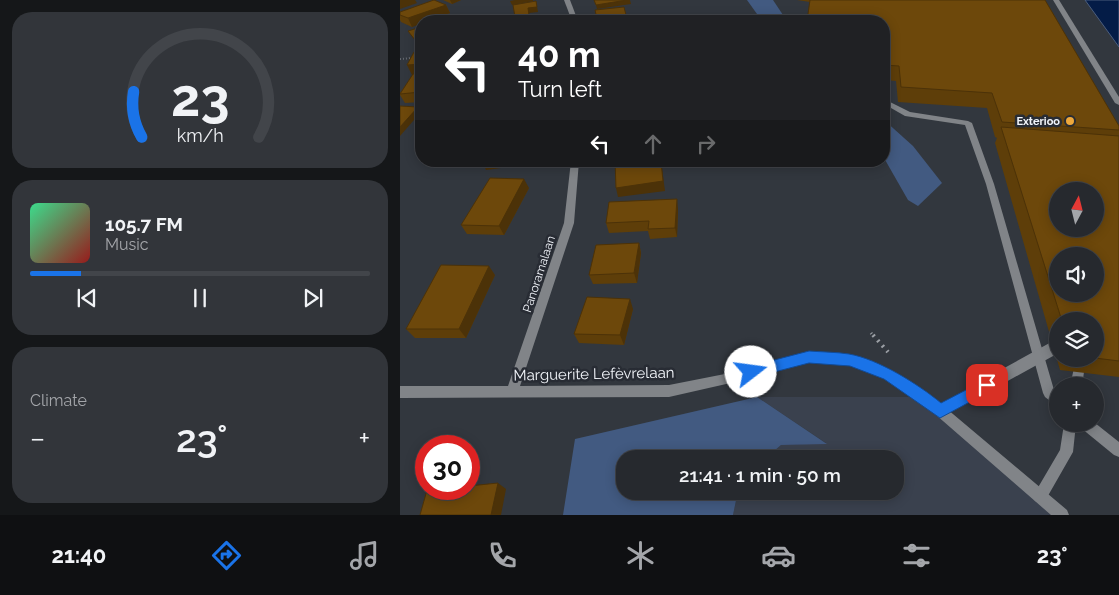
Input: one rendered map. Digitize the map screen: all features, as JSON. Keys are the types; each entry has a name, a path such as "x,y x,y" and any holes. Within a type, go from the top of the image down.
{"street":[{"path":"567,0 573,15"},
{"path":"1056,0 1119,102"},
{"path":"890,104 908,114 968,123 990,184 1049,394"},
{"name":"Panoramalaan","path":"512,392 569,223 574,167"},
{"path":"940,411 1049,351"},
{"name":"Marguerite Lefèvrelaan","path":"400,392 669,391 735,377 809,357 850,360 889,375 924,397 1062,515"},
{"path":"1077,377 1078,372"},
{"path":"1040,496 1066,452 1069,432"},
{"path":"1096,432 1119,450"}],"path":[{"path":"400,59 415,58"}],"shaded area":[{"path":"747,0 773,0 783,15 758,15"},
{"path":"1085,0 1119,0 1119,47"},
{"path":"890,125 913,146 942,183 918,206 908,200 889,167"},
{"path":"757,397 923,397 1062,515 733,515 736,500 904,500 904,450 775,450 781,445 826,443"},
{"path":"757,397 827,444 781,445 775,450 616,450 616,500 736,500 733,515 563,515 575,439"}],"building":[{"path":"434,0 446,5 408,18 400,15 400,12"},
{"path":"594,0 627,0 596,5"},
{"path":"810,0 1045,0 1119,126 1119,130 1002,122 992,93 901,87 899,66 890,65 890,15 808,15"},
{"path":"536,1 537,7 528,8 529,15 515,15 513,5"},
{"path":"624,7 626,15 596,15 595,10"},
{"path":"415,29 415,40 408,31"},
{"path":"414,52 415,52 415,64 407,65"},
{"path":"415,74 415,93 400,94"},
{"path":"400,106 415,107 415,110 400,127"},
{"path":"1001,127 1119,136 1119,361 1104,359 1104,312 1059,312 1056,302 1104,302 1104,247 1049,247 1049,280"},
{"path":"615,167 662,167 663,181 616,188"},
{"path":"490,178 524,179 499,226 461,225"},
{"path":"677,199 675,228 648,229 649,221 606,223 609,202"},
{"path":"639,243 634,273 589,275 596,245"},
{"path":"441,265 489,266 459,329 406,329"},
{"path":"587,297 630,299 620,335 574,334"},
{"path":"498,483 491,515 420,515 424,500 480,500 480,485"}],"place":[{"name":"Exterioo","path":"1070,121"}],"route":[{"path":"751,372 809,357 850,360 889,375 924,397 940,411 987,385"}]}
